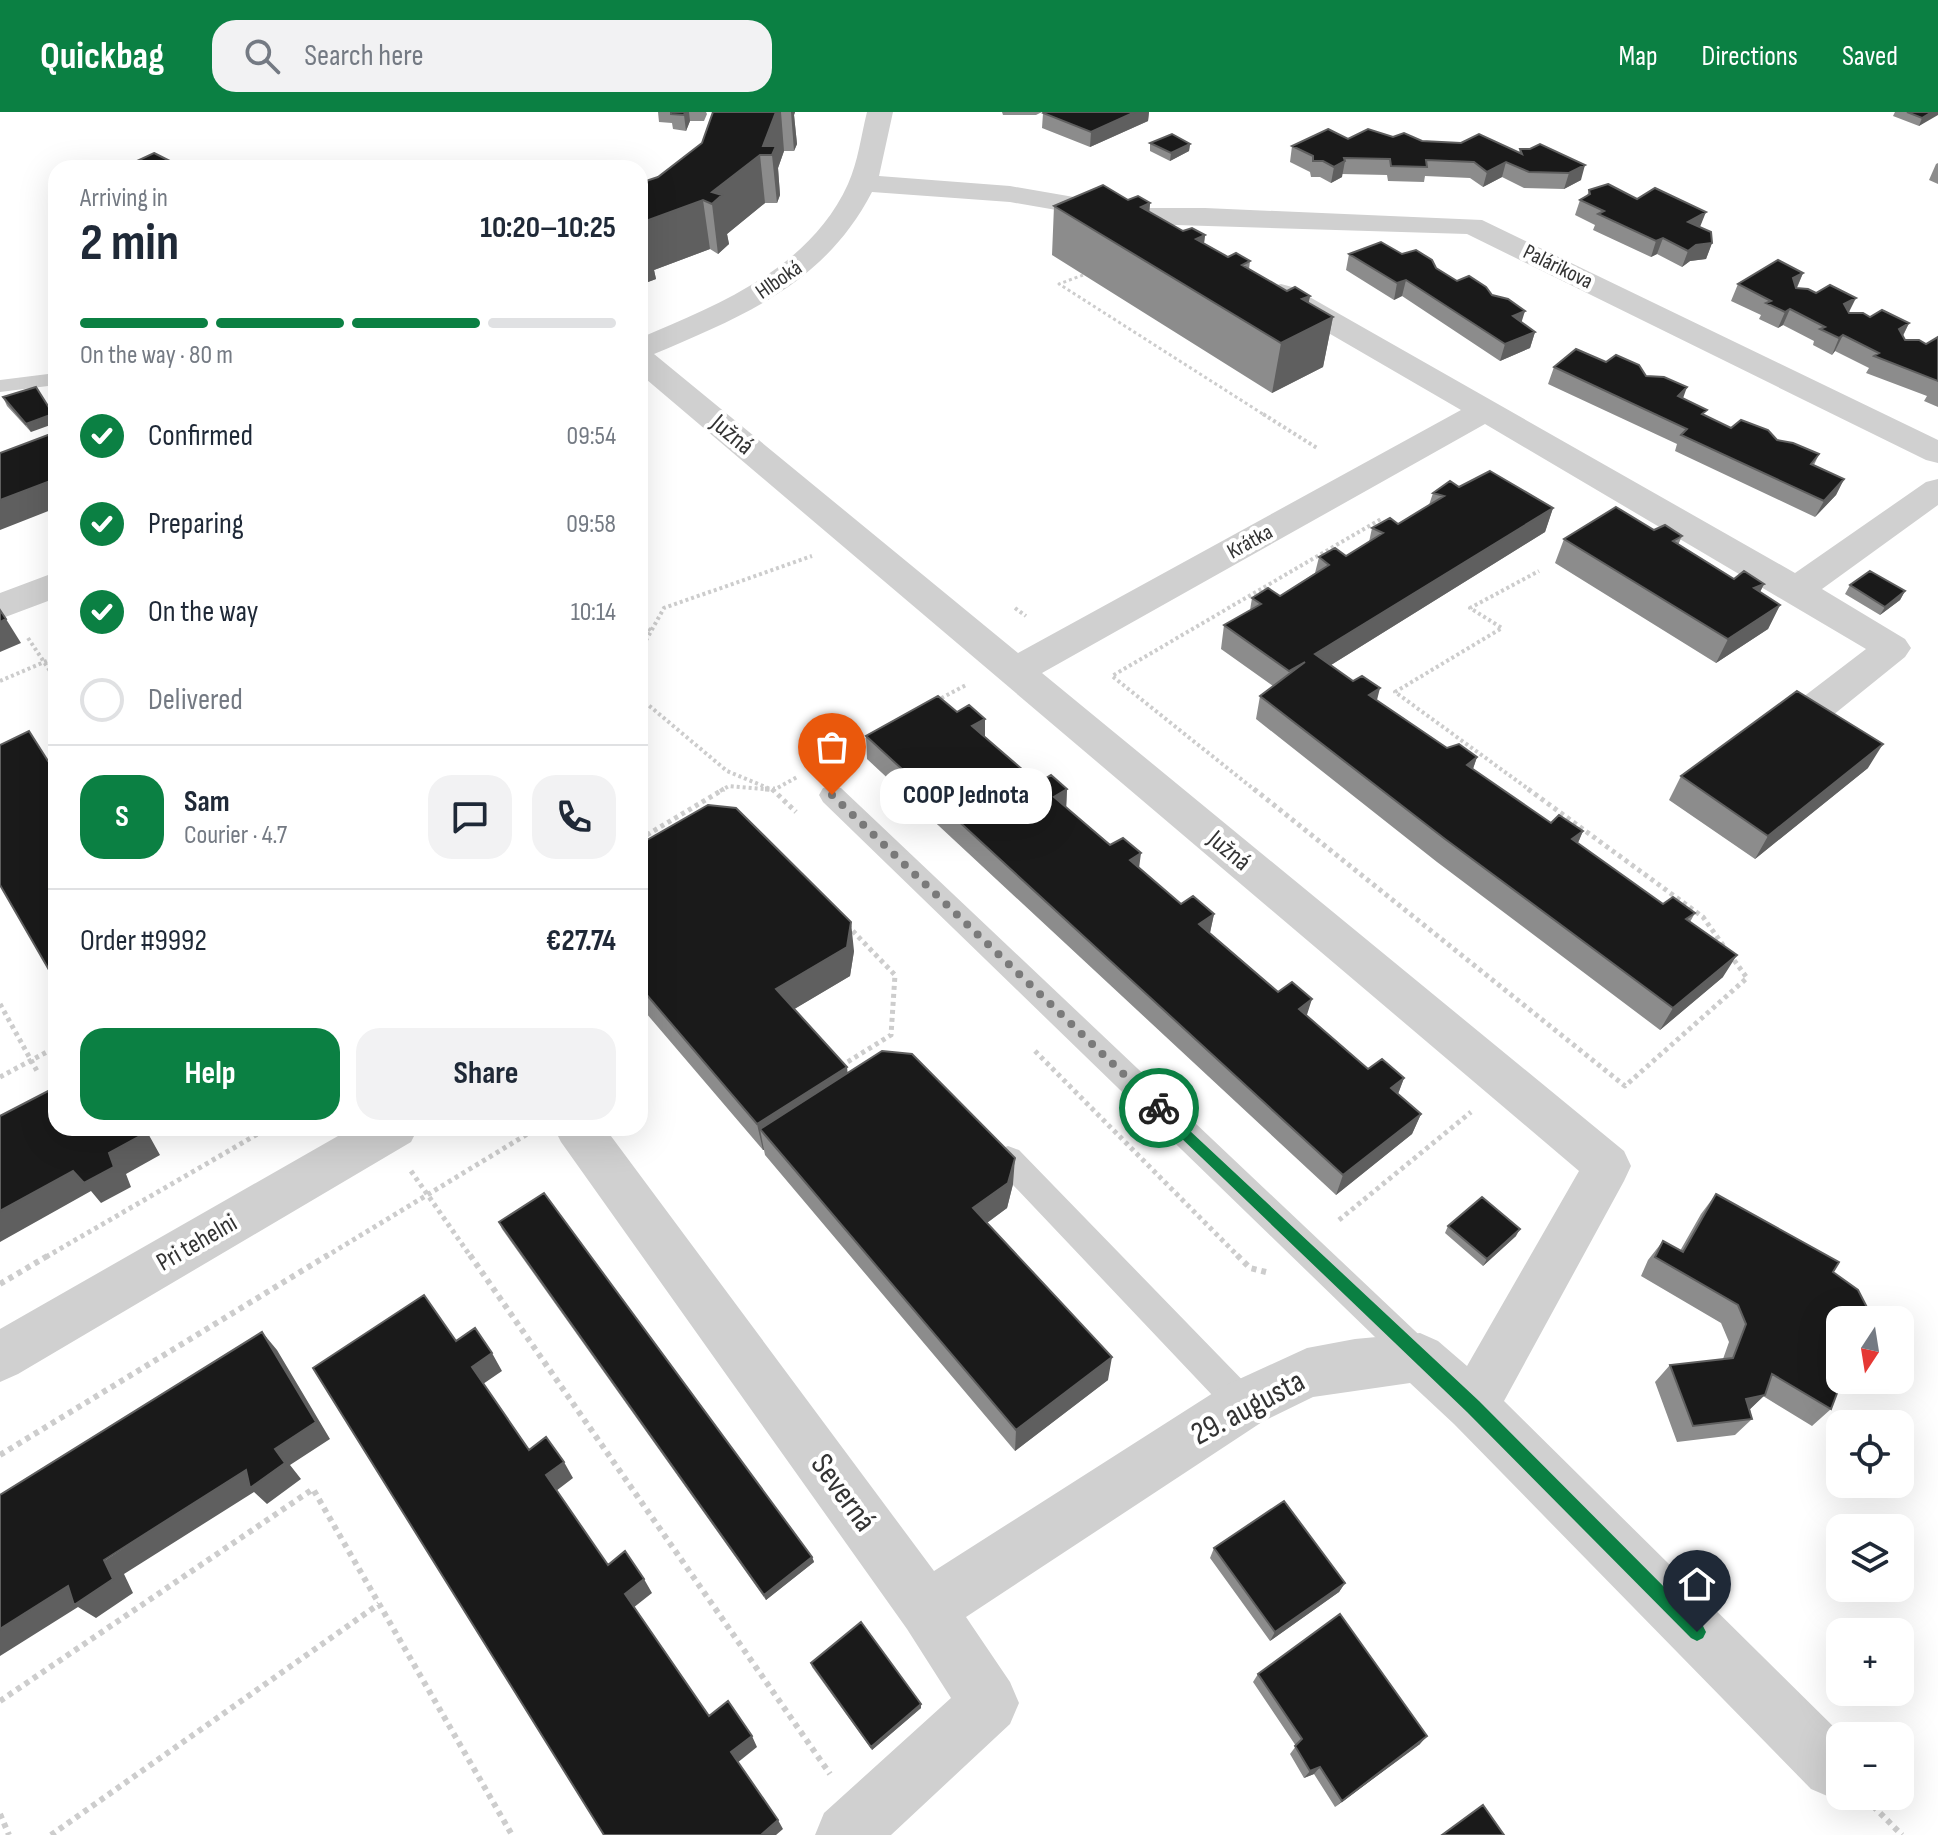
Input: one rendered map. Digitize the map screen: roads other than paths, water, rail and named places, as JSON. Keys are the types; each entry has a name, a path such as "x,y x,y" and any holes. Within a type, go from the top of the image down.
{"street":[{"name":"Hlboká","path":"648,346 744,304 807,262 844,217 862,183 880,112"},
{"name":"Palárikova","path":"862,183 1010,194 1144,216 1472,226 1938,453"},
{"name":"Palárikova","path":"1144,216 1192,242"},
{"path":"1260,281 1892,648 1808,714"},
{"name":"Južná","path":"648,365 1607,1166 1473,1406"},
{"name":"Krátka","path":"1009,668 1486,410"},
{"path":"1796,590 1938,489"},
{"path":"3,605 48,587"},
{"name":"Pri tehelni","path":"0,1357 380,1136"},
{"name":"Severná","path":"584,1136 927,1609 989,1703 854,1828"},
{"path":"1420,1358 1473,1406 1826,1761"},
{"name":"29. augusta","path":"927,1609 1243,1404 1307,1373 1355,1364 1420,1358"}],"lane":[{"path":"0,386 48,380"},
{"path":"832,795 1420,1358"},
{"path":"1008,1159 1243,1404"}],"place":[{"name":"COOP Jednota","path":"832,795"}]}
